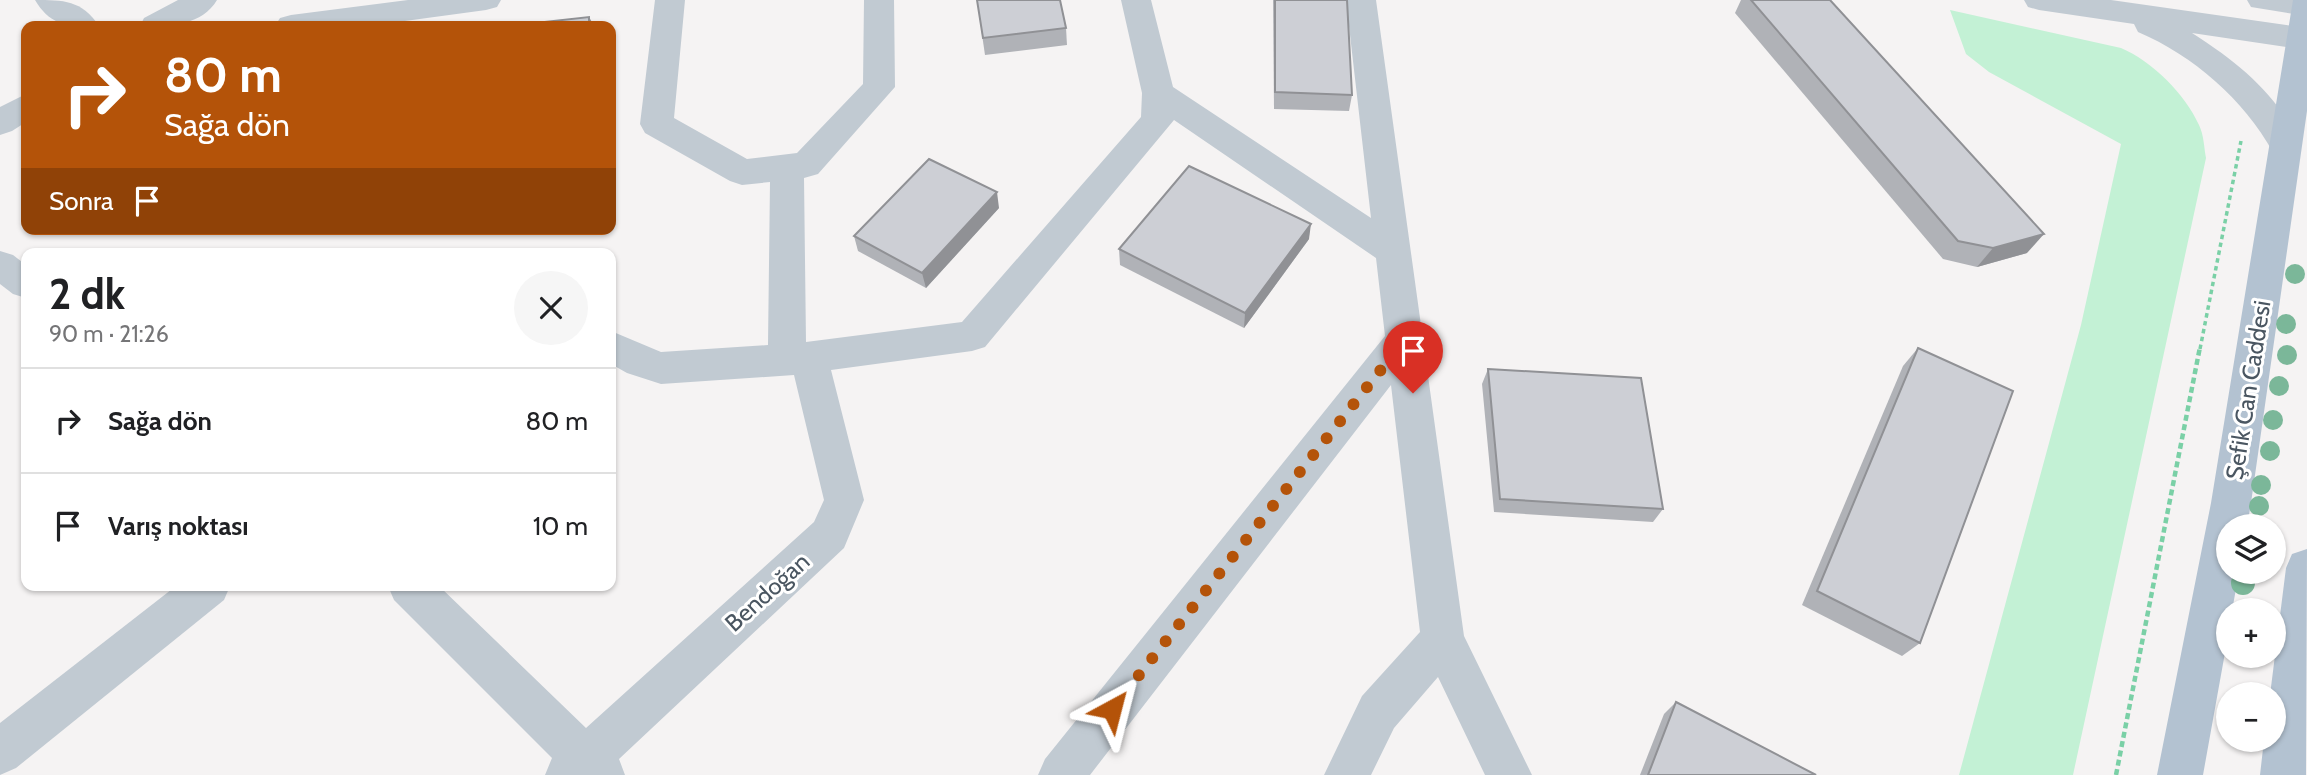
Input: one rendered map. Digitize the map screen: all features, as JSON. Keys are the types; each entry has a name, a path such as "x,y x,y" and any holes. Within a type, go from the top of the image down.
{"main road":[{"name":"Şefik Can Caddesi","path":"2180,775 2231,503 2306,18"},
{"path":"2283,775 2307,568"}],"street":[{"path":"50,0 77,21"},
{"path":"164,21 202,0"},
{"path":"328,21 486,0"},
{"path":"670,0 657,124 742,172 806,165 879,88 879,0"},
{"path":"616,349 640,362 661,368 798,358 972,336 1158,120 1158,93 1136,0"},
{"path":"1362,0 1443,639 1509,775"},
{"path":"2039,0 2107,10 2306,18"},
{"path":"2262,0 2306,18"},
{"path":"2107,10 2155,26 2226,74 2267,113 2285,143"},
{"path":"1158,93 1392,250"},
{"path":"0,123 21,109"},
{"name":"Bendoğan","path":"585,769 829,535 844,500 798,358 787,167"},
{"path":"0,265 21,280"},
{"path":"1060,775 1406,338"},
{"path":"0,752 203,591"},
{"path":"414,591 585,769"},
{"path":"1347,775 1378,712 1443,639"}],"path":[{"path":"2116,775 2250,97"}],"green space":[{"path":"1950,10 2121,48 2133,54 2156,70 2176,90 2193,113 2204,142 2206,158 2073,775 1959,775 2081,325 2121,144 1989,72 1966,54"}],"building":[{"path":"977,0 1060,0 1066,28 983,38"},
{"path":"1275,0 1347,0 1352,95 1275,92"},
{"path":"1751,0 1830,0 2044,234 1993,248 1958,241"},
{"path":"589,17 589,21 553,21"},
{"path":"929,159 997,192 922,273 854,236"},
{"path":"1189,166 1311,224 1245,313 1119,249"},
{"path":"1918,348 2013,391 1920,643 1817,591"},
{"path":"1488,369 1641,378 1663,509 1500,499"},
{"path":"1676,702 1816,775 1648,775"}],"route":[{"path":"1112,709 1406,338 1413,393"}]}
